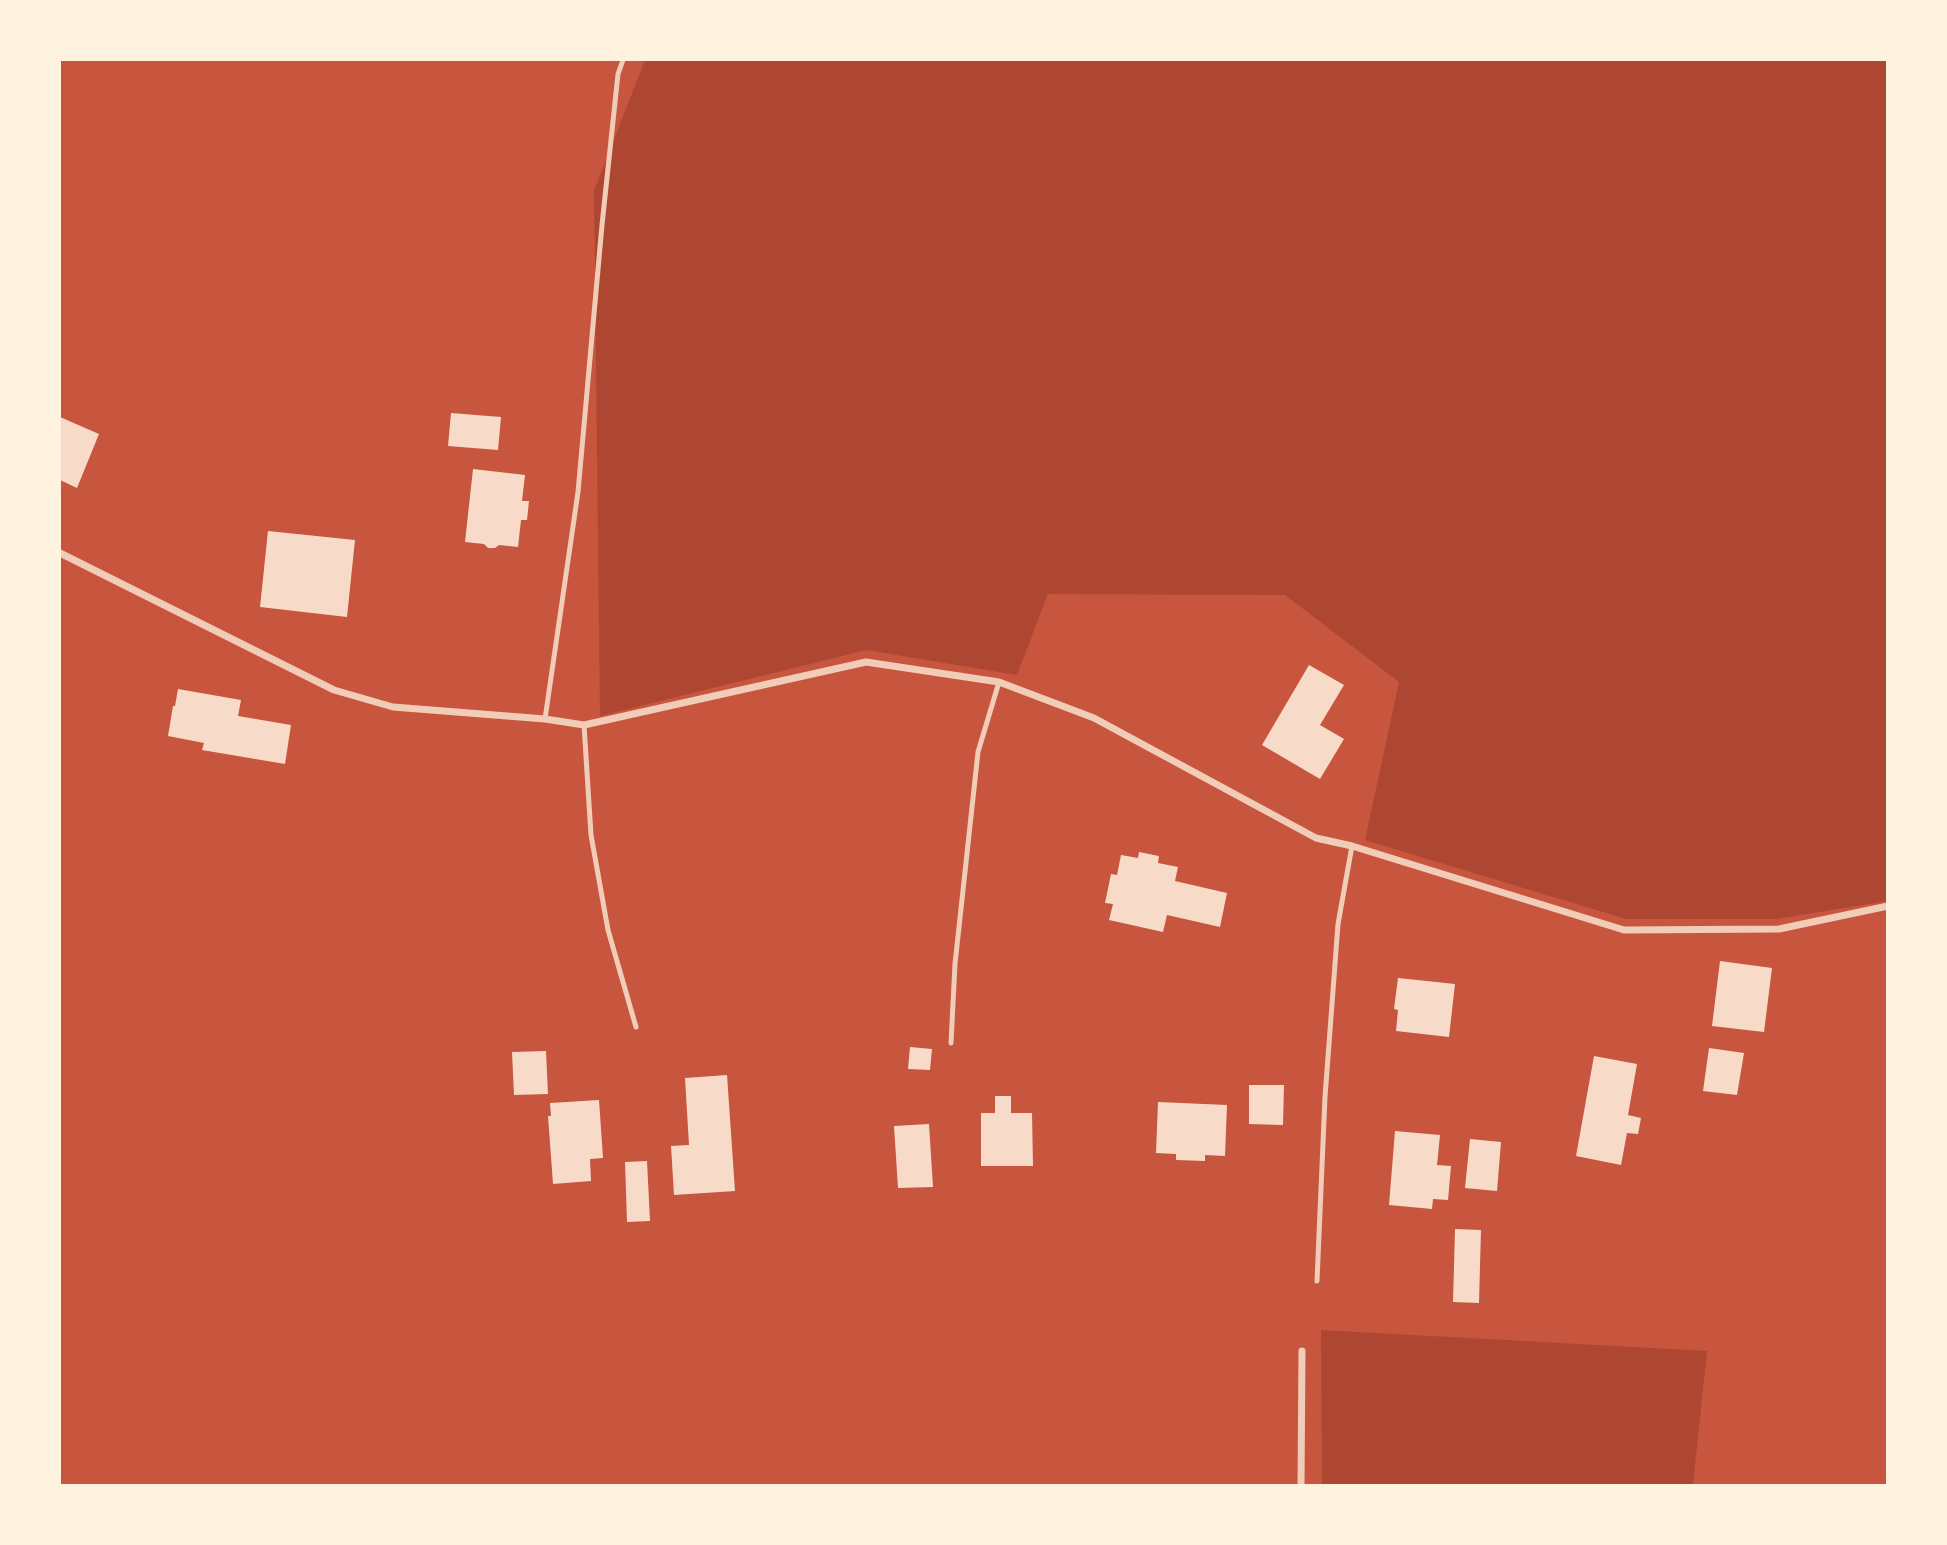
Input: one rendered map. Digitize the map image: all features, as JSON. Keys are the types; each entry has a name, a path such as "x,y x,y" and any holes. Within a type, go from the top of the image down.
{"street":[{"path":"60,553 334,690 393,708 545,719 584,725 866,662 999,682 1094,718 1316,838 1352,846 1623,930 1779,929 1888,906"},
{"path":"1301,1486 1302,1350"}],"lane":[{"path":"545,719 578,492 618,74 623,60"},
{"path":"951,1043 954,964 978,752 999,682"},
{"path":"584,725 591,835 608,930 636,1027"},
{"path":"1317,1281 1325,1097 1338,923 1352,846"}],"shaded area":[{"path":"645,60 1887,60 1887,901 1776,919 1626,919 1365,840 1399,682 1285,595 1048,594 1017,675 866,650 600,716 594,191"},
{"path":"1321,1330 1707,1351 1693,1485 1322,1485"}],"building":[{"path":"451,413 501,417 498,450 448,446"},
{"path":"60,417 99,434 77,488 60,480"},
{"path":"473,469 525,475 522,501 529,501 527,520 521,520 518,547 499,545 488,548 484,544 465,542"},
{"path":"268,531 355,540 347,617 260,607"},
{"path":"1309,665 1344,685 1320,725 1344,739 1320,779 1262,745"},
{"path":"178,689 241,700 238,716 291,725 285,764 202,750 204,743 168,736"},
{"path":"1139,852 1159,856 1158,863 1178,867 1175,881 1227,893 1220,927 1167,915 1163,932 1109,920 1113,904 1105,903 1111,874 1117,875 1121,855 1138,858"},
{"path":"1720,961 1772,968 1764,1032 1712,1026"},
{"path":"1398,978 1455,984 1449,1037 1396,1031 1398,1010 1394,1009"},
{"path":"910,1047 932,1049 930,1070 908,1069"},
{"path":"1709,1048 1744,1053 1737,1095 1703,1091"},
{"path":"546,1051 548,1094 514,1095 512,1052"},
{"path":"1594,1056 1637,1064 1628,1115 1641,1118 1638,1134 1627,1133 1621,1165 1576,1156"},
{"path":"727,1075 735,1191 674,1195 671,1146 689,1145 685,1078"},
{"path":"1249,1085 1284,1085 1283,1125 1249,1124"},
{"path":"995,1096 1011,1096 1011,1113 1032,1113 1033,1166 981,1166 981,1113 995,1113"},
{"path":"599,1100 603,1158 590,1159 591,1181 553,1184 548,1116 551,1116 550,1103"},
{"path":"1158,1102 1227,1105 1225,1156 1205,1155 1205,1161 1176,1160 1176,1154 1156,1153"},
{"path":"929,1124 933,1187 898,1188 894,1126"},
{"path":"1395,1131 1440,1135 1437,1165 1451,1166 1448,1200 1433,1199 1432,1209 1389,1205"},
{"path":"1470,1139 1501,1142 1497,1191 1465,1188"},
{"path":"647,1161 650,1221 627,1222 625,1162"},
{"path":"1455,1229 1481,1230 1479,1303 1453,1302"}]}
